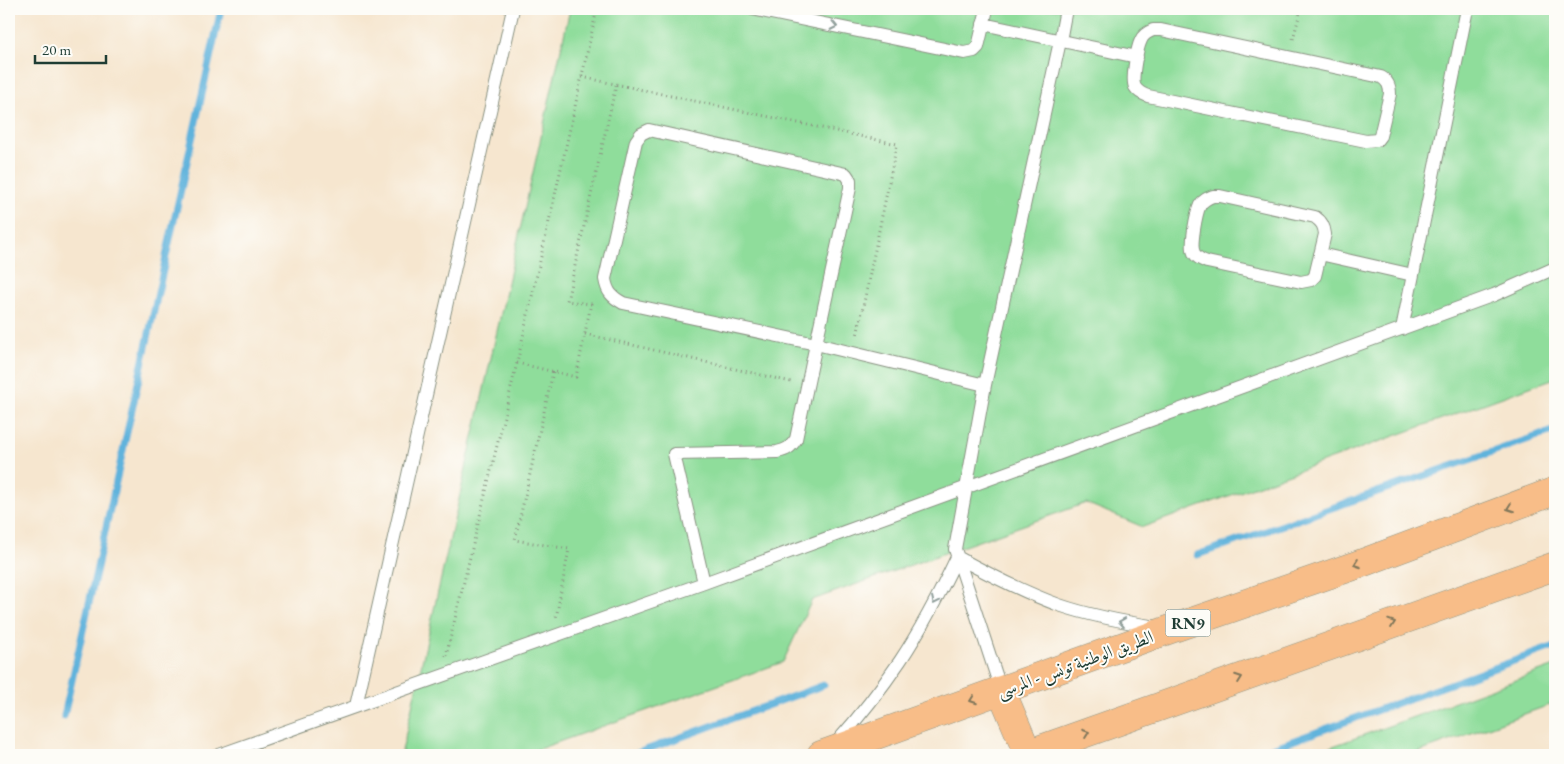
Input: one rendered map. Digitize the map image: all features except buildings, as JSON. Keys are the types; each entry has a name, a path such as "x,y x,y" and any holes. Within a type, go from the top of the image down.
{"highway":[{"name":"الطريق الوطنية تونس - المرسى","path":"825,754 1171,629 1354,566 1555,491"},
{"path":"1002,690 1026,754 1555,566"}],"lane":[{"path":"356,706 514,9"},
{"path":"752,9 964,53 974,51 978,47 987,9"},
{"path":"1002,690 955,549 985,385 1066,9"},
{"path":"1402,329 1467,9"},
{"path":"983,24 1137,57"},
{"path":"1153,30 1161,30 1289,57 1381,77 1386,81 1390,87 1390,94 1380,136 1377,140 1366,141 1148,96 1139,93 1134,86 1133,78 1141,39 1146,33 1153,30"},
{"path":"704,583 674,454 777,452 785,451 792,446 796,439 816,344 850,188 850,180 846,174 649,130 641,134 636,141 605,279 607,290 613,298 623,303 816,344 985,385"},
{"path":"1220,196 1315,217 1321,221 1325,234 1320,254 1315,276 1306,282 1199,259 1194,252 1192,243 1200,205 1206,199 1220,196"},
{"path":"1320,254 1413,275"},
{"path":"219,755 966,489 1494,295 1555,268"},
{"path":"957,557 1007,584 1060,605 1115,621 1171,629"},
{"path":"825,754 867,707 901,660 931,610 957,557"}],"path":[{"path":"441,677 517,363 597,9"},
{"path":"1289,57 1301,9"},
{"path":"517,363 576,378 591,304 567,301 616,85"},
{"path":"585,334 807,386"},
{"path":"552,638 569,549 515,540 553,372"}],"green space":[{"path":"570,9 1555,9 1555,378 1143,527 1086,503 812,600 783,662 522,755 401,755"},
{"path":"1555,666 1555,703 1411,755 1308,755"}],"waterway":[{"path":"64,716 221,9"},
{"path":"1197,555 1555,430"},
{"path":"1253,755 1555,646"},
{"path":"632,755 824,685"}]}
